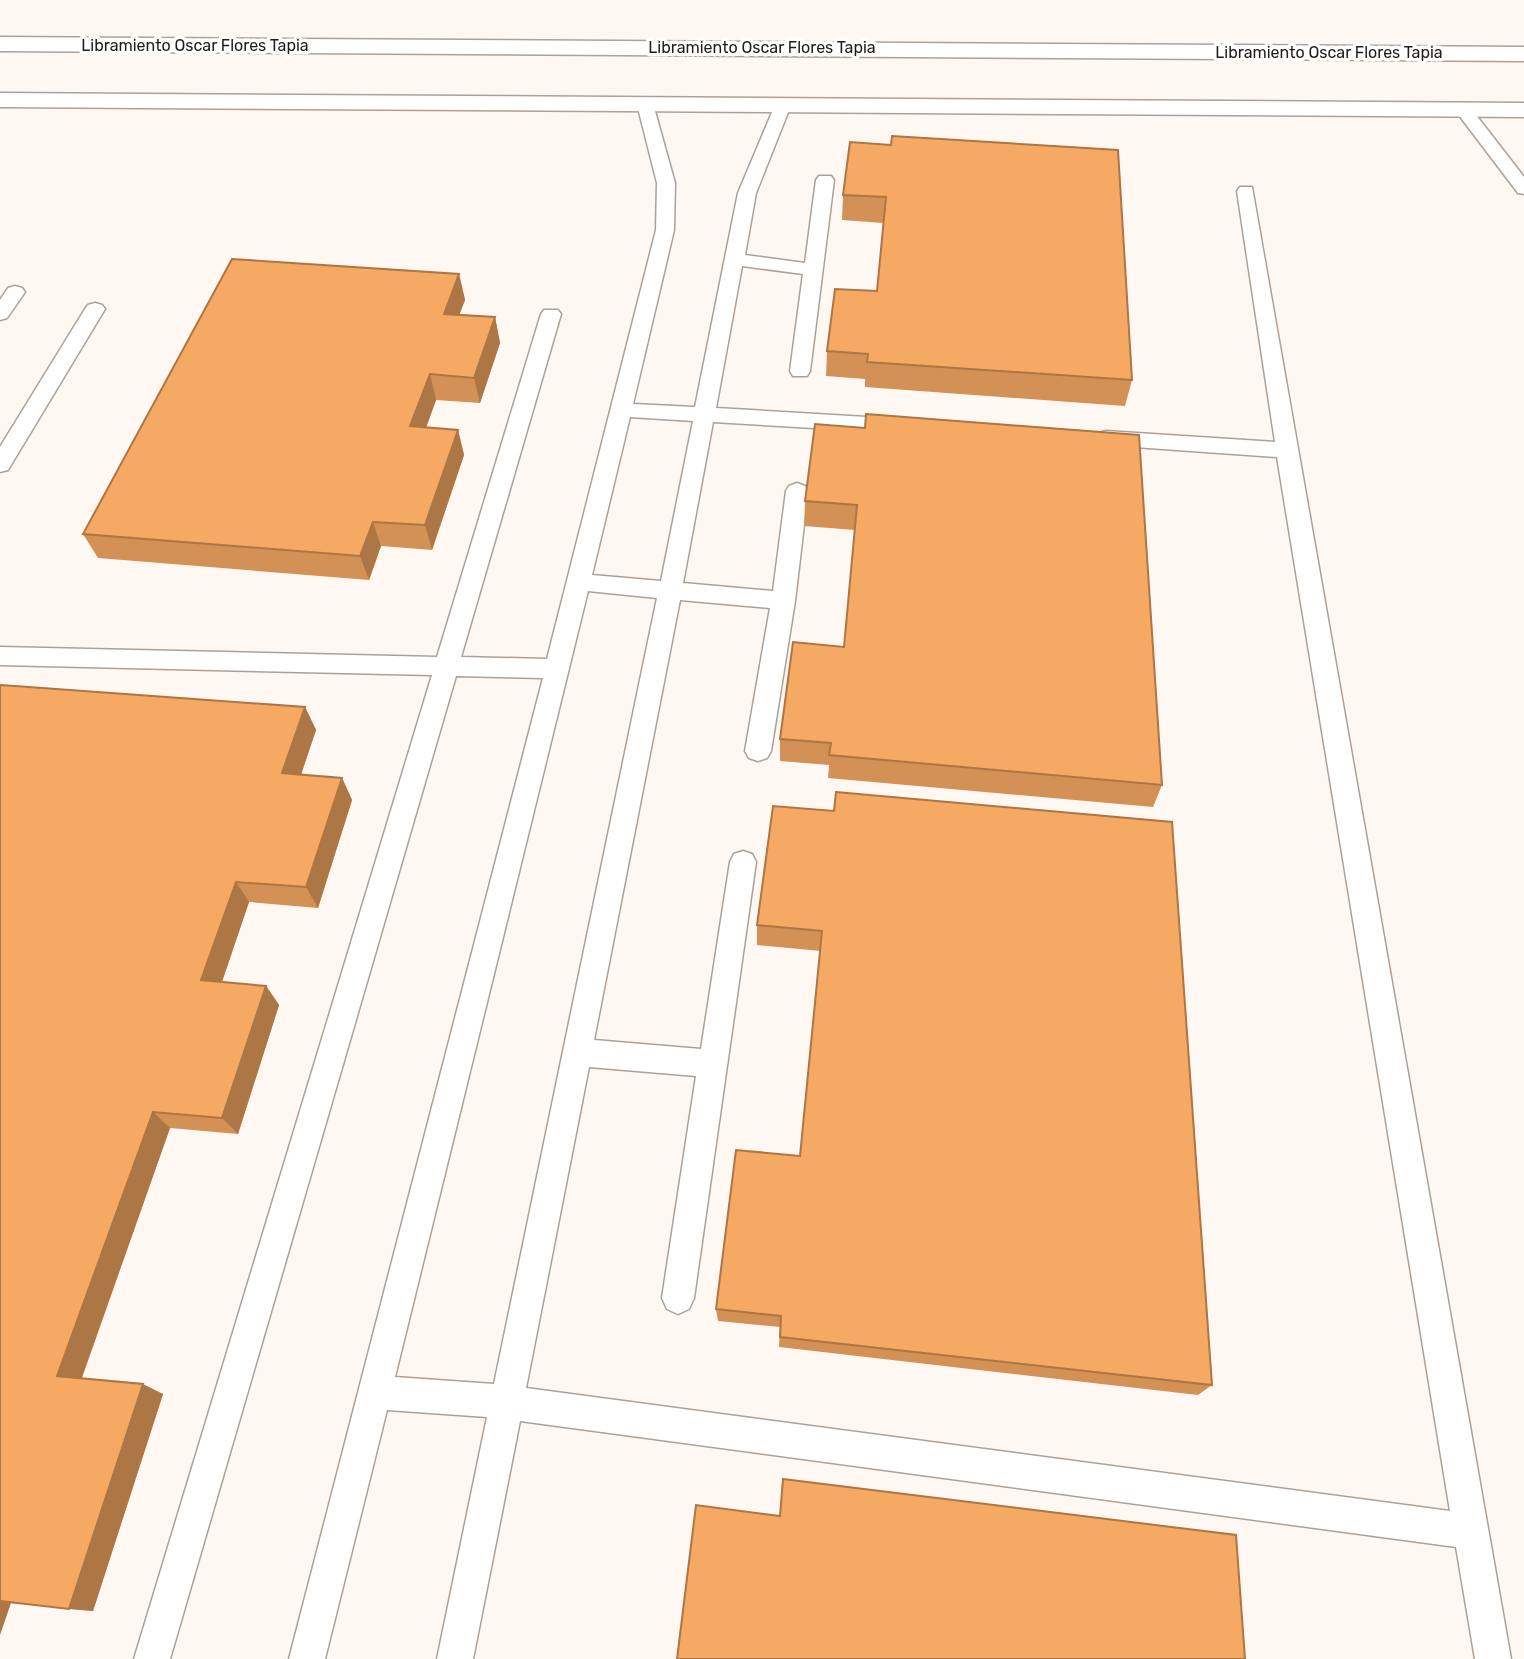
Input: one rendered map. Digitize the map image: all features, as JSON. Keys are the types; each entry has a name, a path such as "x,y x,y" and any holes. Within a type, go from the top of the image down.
{"highway":[{"name":"Libramiento Oscar Flores Tapia","path":"0,44 1524,54"},
{"path":"0,100 1524,110"}],"lane":[{"path":"307,1659 579,582 665,230 666,183 645,104"},
{"path":"455,1659 670,592 747,193 783,105"},
{"path":"1463,110 1524,189"},
{"path":"800,371 825,180"},
{"path":"1247,191 1287,450 1493,1659"},
{"path":"735,259 815,270"},
{"path":"0,314 15,292"},
{"path":"0,465 95,309"},
{"path":"152,1659 551,313"},
{"path":"622,410 927,427"},
{"path":"1079,437 1287,450"},
{"path":"758,751 783,601 797,491"},
{"path":"579,582 783,601"},
{"path":"0,656 557,669"},
{"path":"678,1298 743,862"},
{"path":"578,1052 713,1064"},
{"path":"374,1392 506,1402 1471,1531"}],"building":[{"path":"892,136 1118,150 1132,380 867,362 868,354 827,351 835,289 877,291 886,197 843,195 850,142 891,145"},
{"path":"232,259 459,274 444,314 495,317 474,378 430,374 410,426 458,430 425,525 373,522 360,556 83,534"},
{"path":"866,414 1139,435 1162,785 829,755 831,743 780,739 793,642 844,647 857,505 805,501 815,424 865,428"},
{"path":"1,685 305,707 282,773 342,778 306,887 236,882 201,980 266,986 222,1118 153,1112 57,1376 143,1384 69,1609 0,1601"},
{"path":"836,792 1172,822 1212,1385 780,1337 781,1316 716,1309 736,1150 800,1156 822,931 757,925 773,806 834,811"},
{"path":"783,1479 1236,1535 1245,1659 677,1659 696,1505 780,1516"}]}
